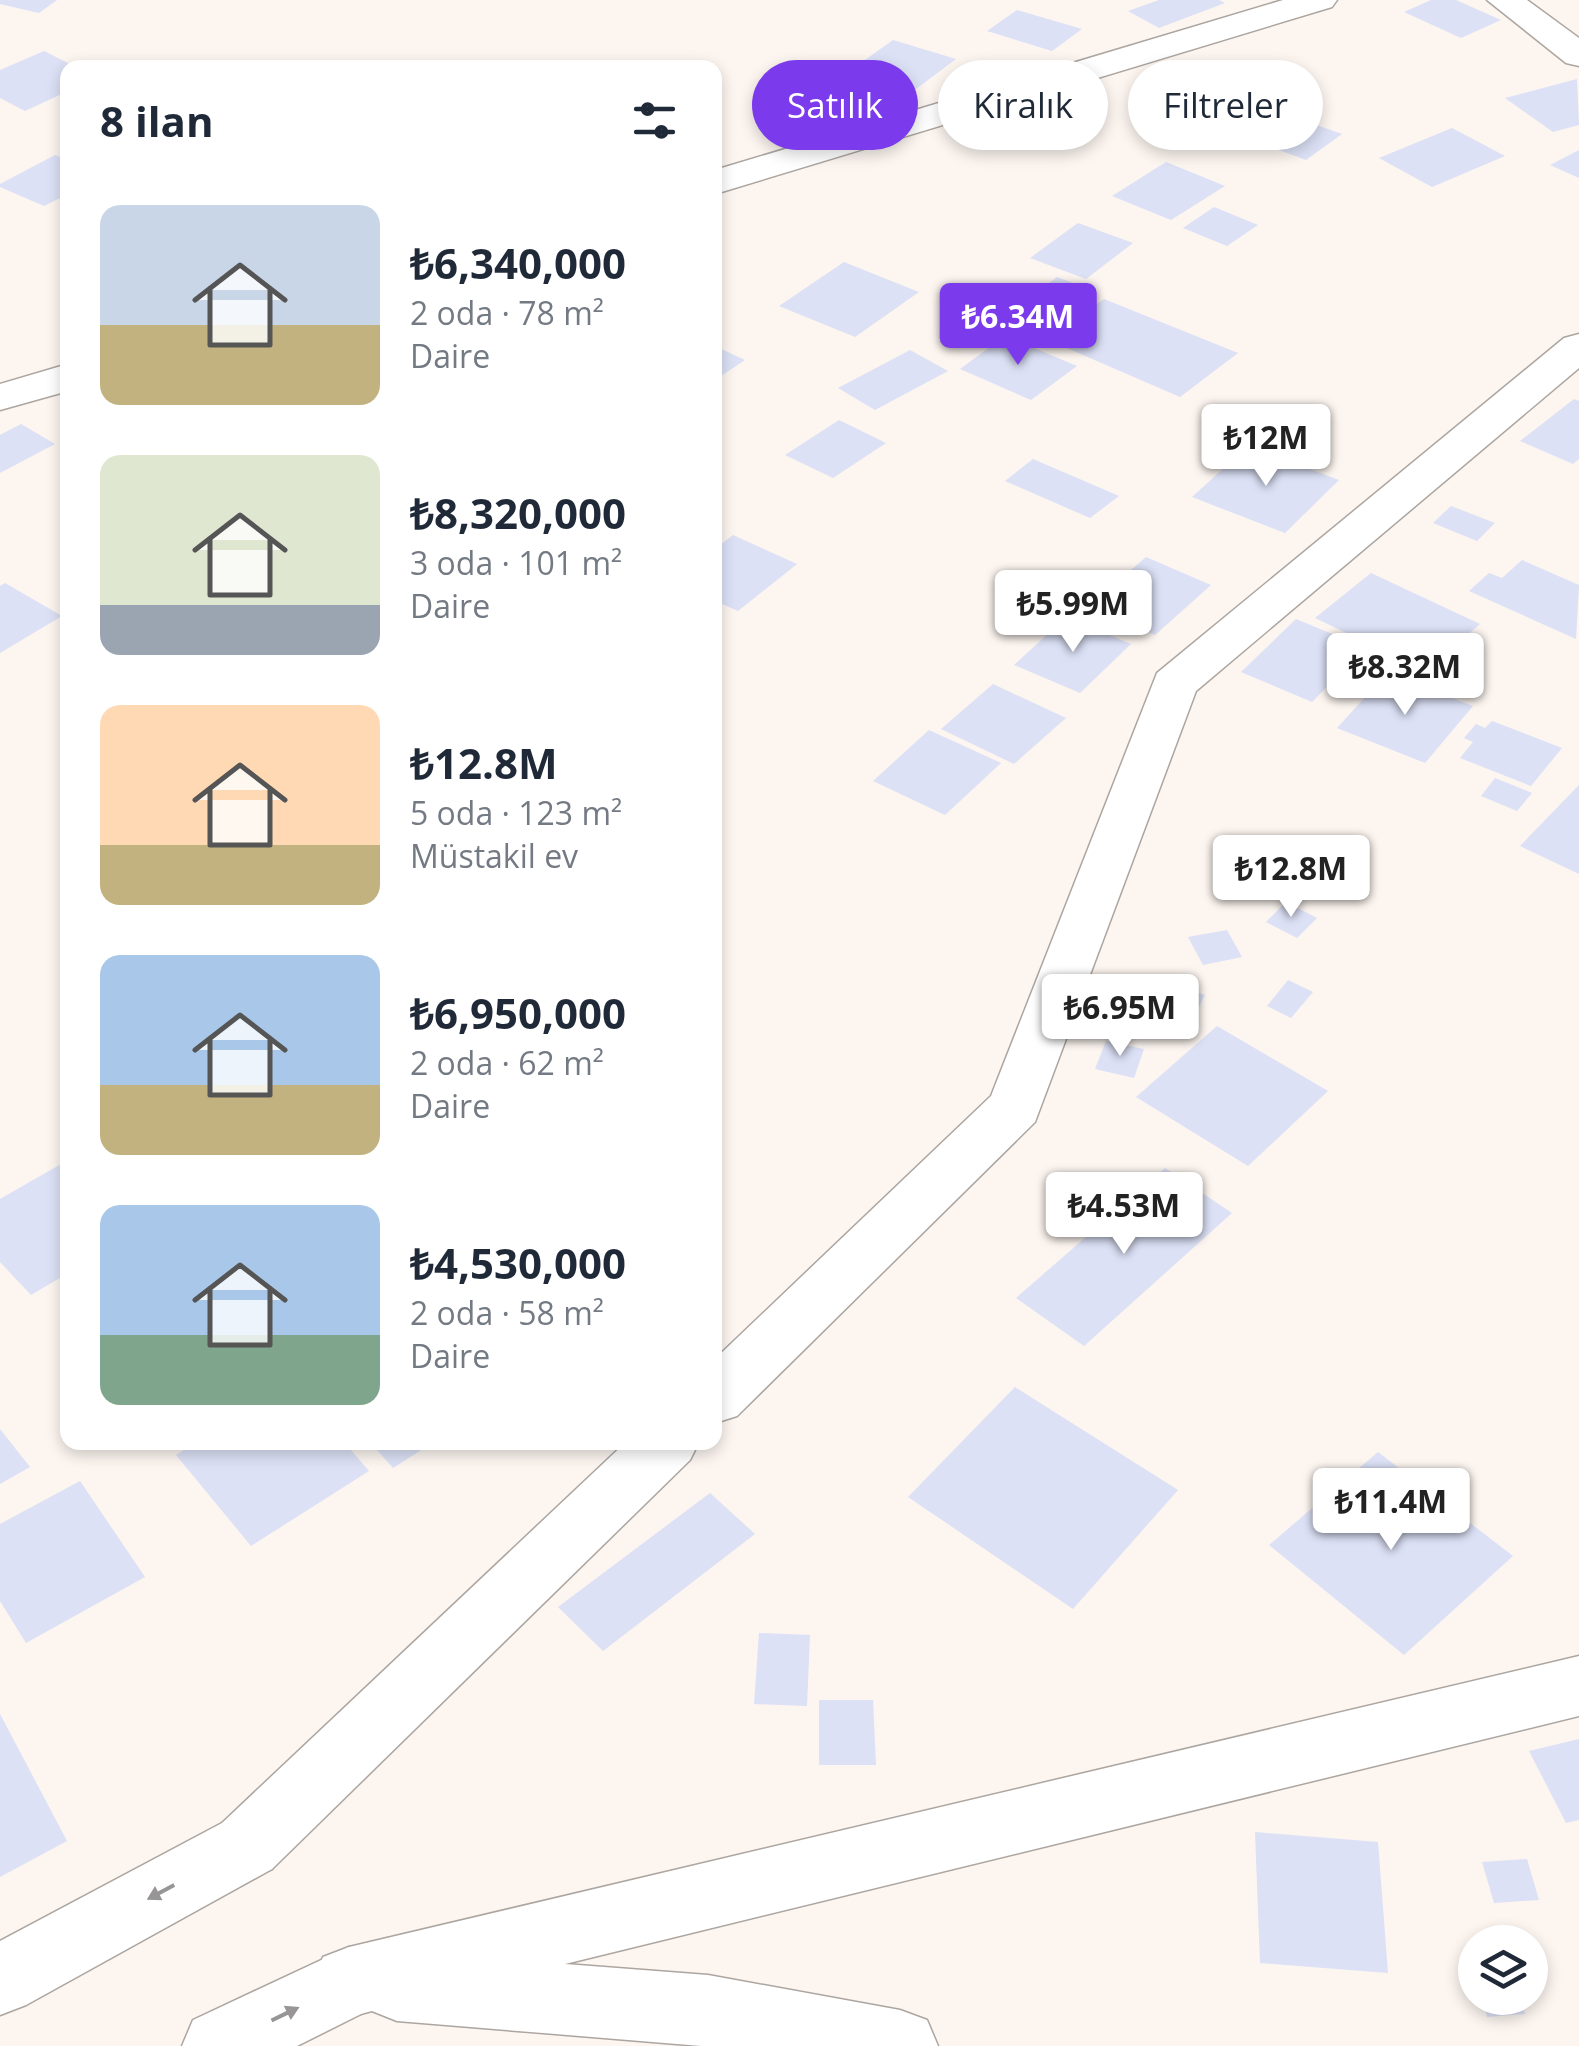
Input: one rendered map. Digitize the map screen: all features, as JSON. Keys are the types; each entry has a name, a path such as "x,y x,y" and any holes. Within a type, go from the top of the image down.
{"street":[{"path":"722,180 1320,0"},
{"path":"1504,0 1579,55"},
{"path":"722,1391 1015,1107 1174,684 1579,346"},
{"path":"0,397 60,379"},
{"path":"0,1980 247,1846 660,1450"},
{"path":"220,2046 350,1982 1579,1686"},
{"path":"350,1982 708,2010 900,2046"}],"building":[{"path":"0,0 57,0 39,13 0,4"},
{"path":"1159,0 1225,3 1159,28 1128,11"},
{"path":"1431,0 1456,0 1501,20 1461,38 1404,12"},
{"path":"1017,10 1082,29 1052,51 987,31"},
{"path":"893,40 956,59 938,60 938,72 918,88 918,60 865,60"},
{"path":"44,51 62,60 60,95 25,111 0,98 0,70"},
{"path":"1577,79 1579,125 1553,132 1505,98"},
{"path":"1323,127 1342,134 1323,148"},
{"path":"1452,128 1505,156 1432,187 1379,158"},
{"path":"1279,150 1320,150 1306,160"},
{"path":"1579,150 1579,178 1550,165"},
{"path":"55,155 60,157 60,198 44,206 0,184"},
{"path":"1166,162 1225,186 1171,220 1112,196"},
{"path":"1214,207 1258,225 1227,246 1183,228"},
{"path":"1078,223 1133,243 1086,279 1030,258"},
{"path":"844,262 919,292 855,337 779,306"},
{"path":"1057,277 1089,289 1028,336 996,324"},
{"path":"1104,299 1238,353 1180,397 1046,339"},
{"path":"1005,336 1077,366 1031,400 960,369"},
{"path":"722,349 745,360 722,375"},
{"path":"910,350 948,371 875,410 838,388"},
{"path":"1574,399 1579,401 1579,459 1573,464 1520,441"},
{"path":"839,420 886,443 833,478 785,455"},
{"path":"21,424 55,444 0,473 0,435"},
{"path":"1248,446 1339,480 1285,533 1192,497"},
{"path":"1033,459 1119,496 1090,518 1005,481"},
{"path":"1451,506 1495,523 1477,541 1433,523"},
{"path":"733,535 797,564 738,611 722,604 722,544"},
{"path":"1146,557 1211,585 1155,635 1089,607"},
{"path":"1522,560 1579,585 1576,639 1469,591 1489,573 1502,578"},
{"path":"1371,573 1480,624 1426,671 1315,618"},
{"path":"5,583 60,617 0,653 0,586"},
{"path":"1066,617 1131,644 1080,693 1014,665"},
{"path":"1296,619 1366,648 1312,702 1241,672"},
{"path":"1387,673 1473,706 1425,763 1337,728"},
{"path":"993,684 1066,718 1014,764 941,729"},
{"path":"1492,721 1562,748 1531,786 1460,758 1473,742 1464,738 1476,724 1485,728"},
{"path":"929,730 1001,763 945,815 873,781"},
{"path":"1495,778 1532,793 1517,811 1481,796"},
{"path":"1579,785 1579,874 1520,846"},
{"path":"1286,902 1317,918 1297,938 1266,922"},
{"path":"1227,930 1242,957 1203,965 1188,937"},
{"path":"1139,974 1205,995 1184,1037 1116,1015"},
{"path":"1288,980 1313,992 1291,1018 1267,1006"},
{"path":"1217,1026 1328,1091 1248,1166 1136,1097"},
{"path":"1106,1041 1144,1049 1134,1078 1095,1069"},
{"path":"60,1165 60,1278 31,1295 0,1262 0,1199"},
{"path":"1165,1168 1232,1213 1084,1346 1016,1298"},
{"path":"1015,1387 1178,1490 1073,1609 908,1497"},
{"path":"0,1429 30,1467 0,1484"},
{"path":"184,1450 351,1450 369,1471 251,1546 176,1455"},
{"path":"377,1450 421,1450 393,1468"},
{"path":"1378,1452 1513,1556 1404,1655 1269,1545"},
{"path":"80,1481 145,1577 26,1643 0,1601 0,1524"},
{"path":"710,1493 755,1534 603,1651 558,1607"},
{"path":"759,1633 810,1635 807,1706 754,1704"},
{"path":"819,1700 873,1700 876,1765 819,1765"},
{"path":"0,1714 67,1841 0,1877"},
{"path":"1579,1739 1579,1820 1566,1823 1529,1751"},
{"path":"1255,1832 1378,1842 1388,1973 1260,1963"},
{"path":"1527,1859 1539,1900 1494,1903 1482,1862"}]}
